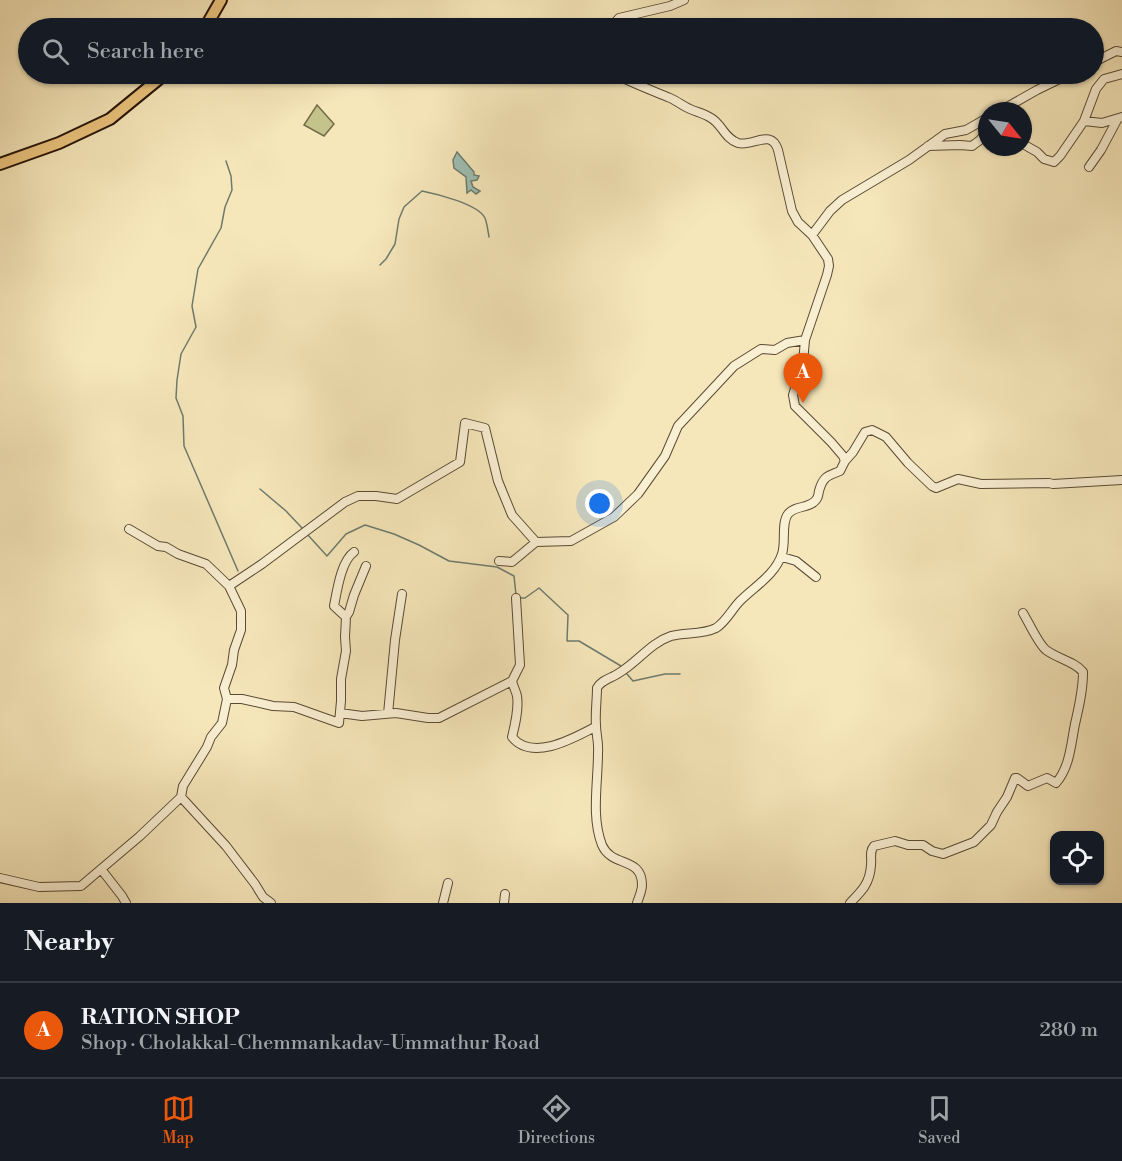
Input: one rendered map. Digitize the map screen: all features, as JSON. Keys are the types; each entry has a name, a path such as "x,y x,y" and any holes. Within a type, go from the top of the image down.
{"main road":[{"path":"211,18 221,0"},
{"path":"0,164 58,143 111,119 153,84"}],"street":[{"path":"619,18 670,6 684,0"},
{"path":"1104,57 1116,51 1122,52"},
{"path":"1104,79 1122,74"},
{"path":"642,84 714,120 724,133 740,143 767,139 776,145 792,211 798,222 812,235 828,259 829,266 806,340 803,363 793,395 795,406 831,442 845,461"},
{"path":"1016,102 1050,84"},
{"path":"1032,149 1044,159 1054,162 1084,121 1100,84"},
{"path":"1084,121 1102,123 1119,119"},
{"path":"1089,167 1119,119"},
{"path":"812,235 830,211 842,200 878,180 945,134 966,130 978,123"},
{"path":"928,146 972,146 978,142"},
{"path":"499,561 512,562 536,542 571,541 614,517 645,485 664,456 678,426 734,366 761,349 775,350 787,343 806,340"},
{"path":"229,586 345,502 358,496 397,499 460,462 465,423 485,428 498,482 512,515 536,542"},
{"path":"637,903 642,885 637,868 616,860 608,854 602,845 596,819 599,750 596,727 597,688 599,684 620,673 663,639 674,635 710,631 718,627 741,600 767,578 782,557 785,523 789,513 816,501 824,478 840,471 865,432 872,430 886,436 908,462 936,488 958,479 981,484 1053,484 1122,480"},
{"path":"0,878 39,887 81,886 140,836 181,797 183,786 211,737 222,723 227,699 224,688 241,630 241,611 229,586 206,564 166,547 158,546 129,529"},
{"path":"346,617 334,606 338,585 349,556 354,552"},
{"path":"782,557 796,561 816,577"},
{"path":"227,699 294,707 339,723 341,679 346,651 346,617 366,566"},
{"path":"388,714 402,594"},
{"path":"340,713 362,716 396,713 439,718 512,681 520,665 516,598"},
{"path":"850,903 863,891 867,883 871,851 874,846 895,841 923,845 943,854 974,842 991,825 1015,778 1028,786 1047,778 1056,783 1061,776 1069,758 1083,685 1083,672 1078,666 1054,656 1040,645 1023,613"},
{"path":"512,681 517,701 512,737 517,743 525,747 545,748 567,741 596,727"},
{"path":"181,797 226,846 263,897 271,903"},
{"path":"101,869 126,903"},
{"path":"443,903 448,883"},
{"path":"504,903 505,894"}],"green space":[{"path":"317,105 334,124 324,136 304,125"}],"shaded area":[{"path":"457,152 474,175 479,176 477,180 471,181 473,187 480,191 476,194 471,190 467,193 466,177 454,168 453,160"}],"waterway":[{"path":"226,161 231,176 232,190 225,207 221,228 198,269 192,306 196,327 181,354 176,398 183,416 184,446 238,571"},
{"path":"380,265 395,244 399,219 404,207 422,191 456,200 474,208 485,218 489,237"},
{"path":"260,489 302,528"},
{"path":"307,534 327,556 346,534 365,525 394,534 449,561 497,567 514,576 516,595"},
{"path":"518,598 525,598 539,588 568,615 567,641 579,641 621,666"},
{"path":"627,674 633,681 665,674 680,674"}],"place":[{"name":"RATION SHOP","path":"803,403"}]}
